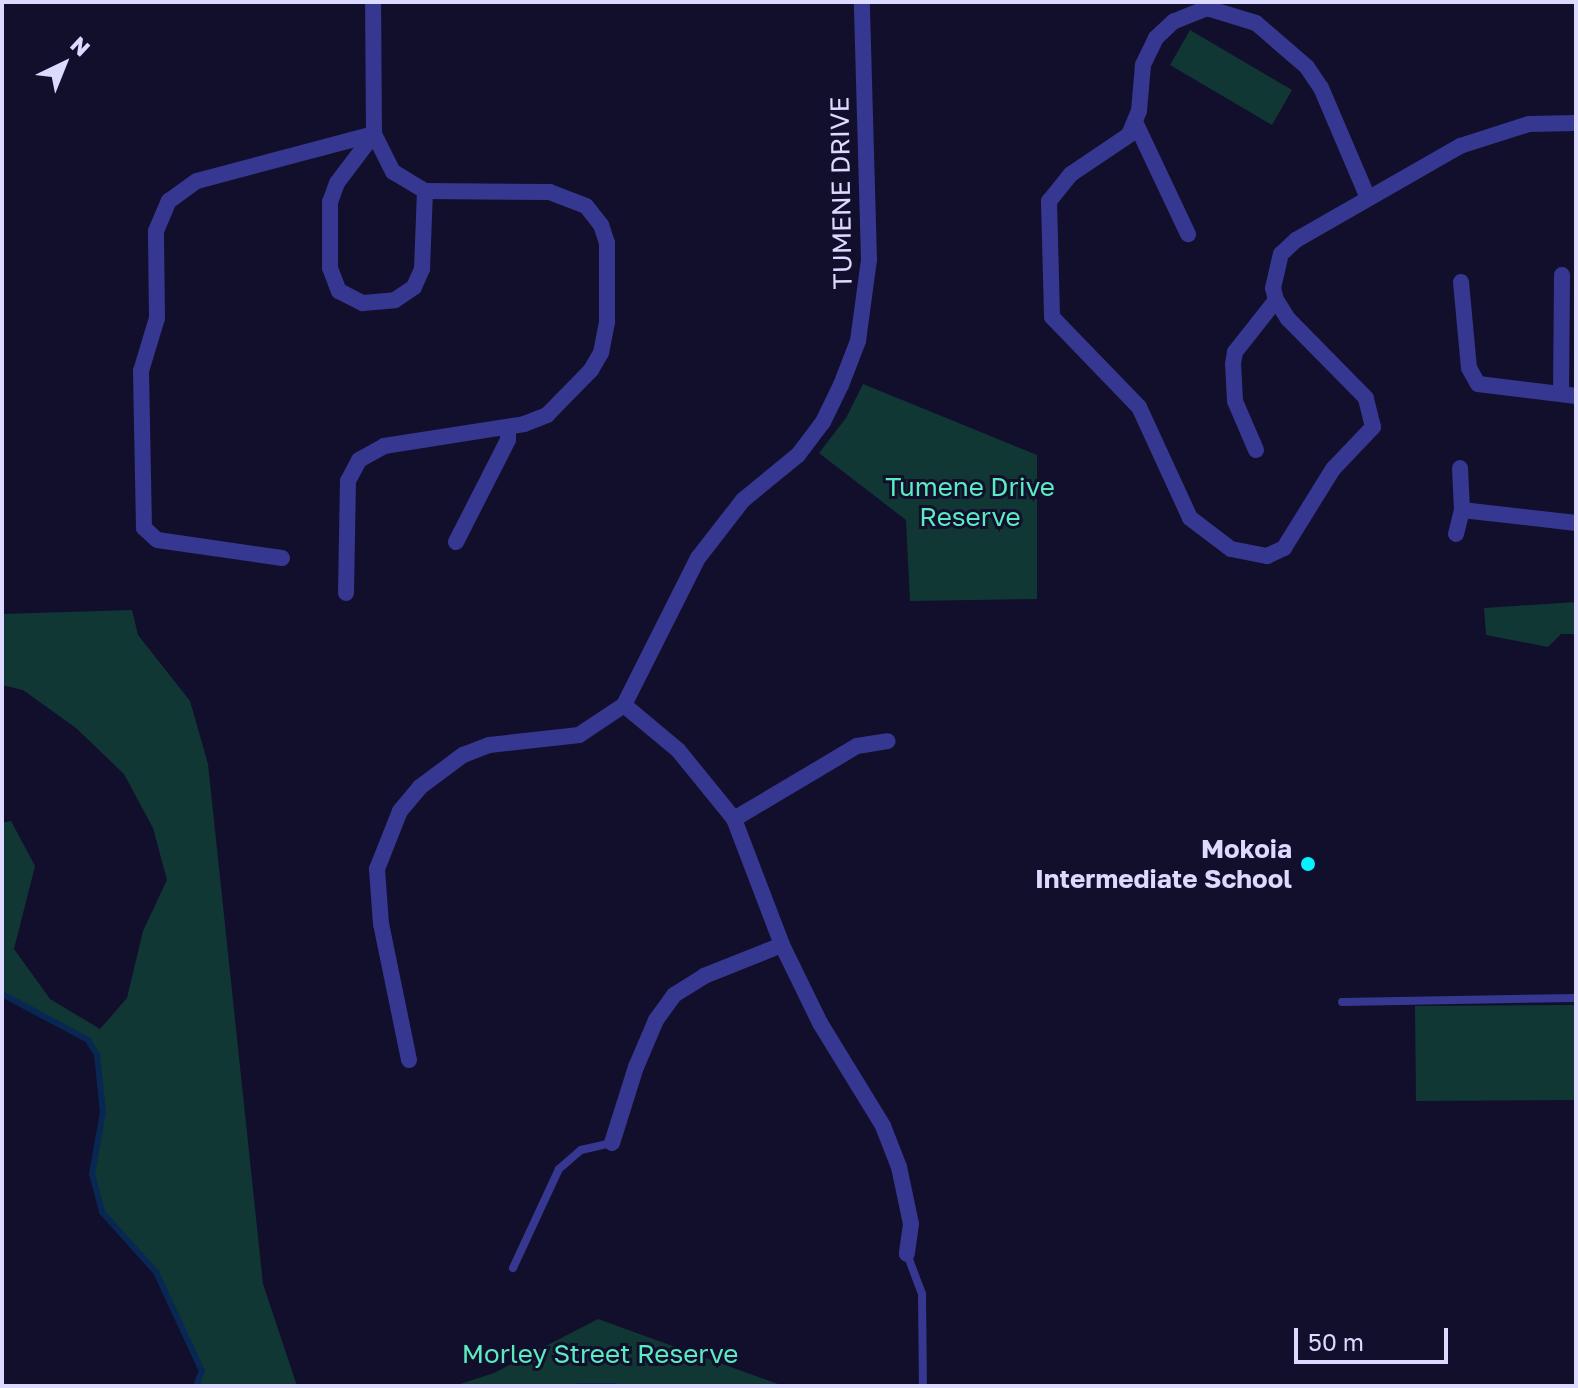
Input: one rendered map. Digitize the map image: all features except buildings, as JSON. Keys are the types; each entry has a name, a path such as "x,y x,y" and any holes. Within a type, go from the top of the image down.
{"street":[{"path":"346,593 348,481 359,460 384,446 508,427 547,415 601,353 609,289 601,225 586,206 550,192 425,191 393,172 374,134 373,2"},
{"name":"TUMENE DRIVE","path":"409,1060 381,924 377,869 400,811 420,787 463,755 489,745 579,735 624,705 698,558 743,500 798,455 823,422 858,341 869,260 862,2"},
{"path":"1188,234 1136,124 1143,65 1156,38 1174,21 1207,8 1236,12 1256,23 1307,67 1321,88 1368,198"},
{"path":"1136,124 1119,144 1071,174 1049,201 1052,317 1139,407 1190,518 1210,536 1247,555 1267,556 1284,548 1333,469 1373,427 1366,398 1288,319 1276,300 1273,288 1281,254 1296,240 1368,198 1496,130 1576,123"},
{"path":"374,134 337,183 330,202 330,268 339,291 349,299 395,300 414,287 422,269 425,191"},
{"path":"282,558 157,540 144,528 141,371 157,318 156,231 169,201 197,181 374,134"},
{"path":"1461,282 1472,378 1478,384 1569,395 1563,273"},
{"path":"1256,450 1235,401 1233,364 1235,352 1276,300"},
{"path":"456,542 508,440 508,427"},
{"path":"1456,534 1462,510 1460,468"},
{"path":"1462,510 1576,523"},
{"path":"624,705 678,750 734,819 782,945 837,1055 883,1126 909,1215 907,1254"},
{"path":"734,819 857,746 888,741"},
{"path":"612,1143 636,1067 656,1020 674,995 704,976 782,945"}],"lane":[{"path":"1342,1002 1576,998"},
{"path":"513,1268 559,1169 581,1150 612,1143"},
{"path":"907,1254 922,1294 923,1386"}],"green space":[{"path":"1190,30 1292,90 1272,125 1170,65"},
{"name":"Tumene Drive Reserve","path":"863,384 1037,455 1037,599 910,601 906,520 819,453 846,418"},
{"path":"1576,602 1576,634 1561,634 1548,647 1486,635 1484,608"},
{"path":"132,610 138,635 190,701 208,764 263,1284 297,1386 196,1386 202,1371 156,1272 102,1212 92,1174 103,1112 97,1055 88,1040 2,994 2,823 11,821 35,866 14,949 50,999 100,1029 127,998 143,931 167,880 153,828 124,774 76,728 23,690 2,685 2,614"},
{"path":"1576,1005 1576,1100 1416,1101 1415,1006"},
{"name":"Morley Street Reserve","path":"598,1319 780,1386 454,1386 494,1373"}],"waterway":[{"path":"2,994 88,1040 97,1055 103,1112 92,1174 102,1212 156,1272 202,1371 196,1386"},
{"path":"578,1386 615,1386"}],"place":[{"name":"Mokoia Intermediate School","path":"1308,864"}]}
